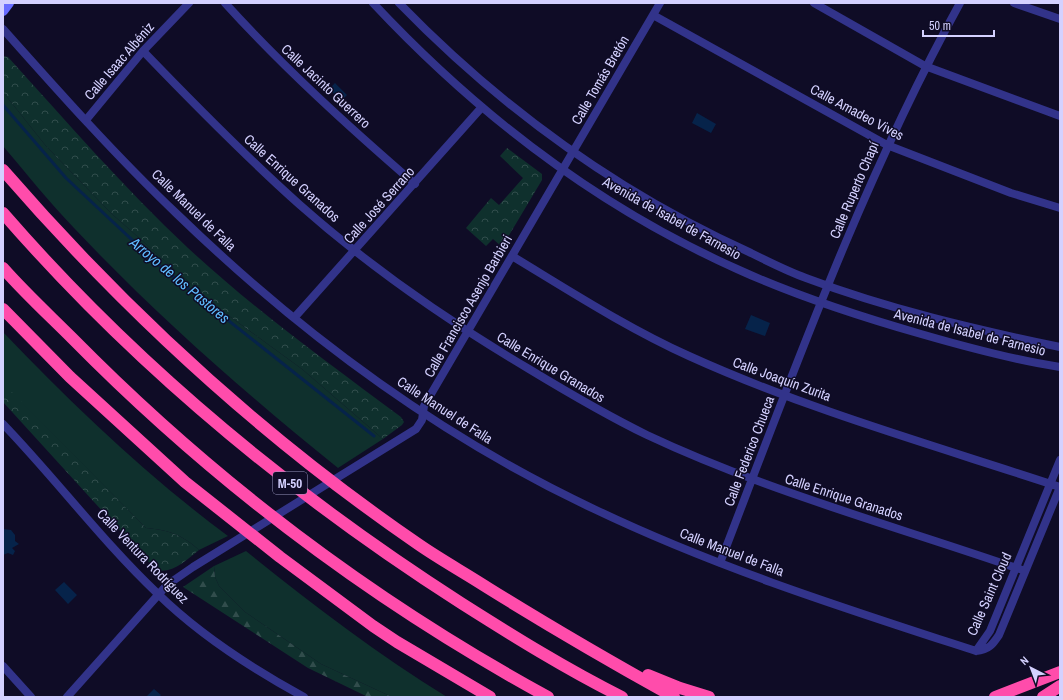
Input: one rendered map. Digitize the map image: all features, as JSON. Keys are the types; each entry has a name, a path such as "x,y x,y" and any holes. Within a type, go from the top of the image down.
{"highway":[{"path":"3,170 49,224 118,295 216,388 273,435 365,506 420,546 591,651 674,697"},
{"name":"M-50","path":"3,212 41,256 122,338 204,414 323,510 406,567 514,637 595,684 622,697"},
{"name":"M-50","path":"3,268 139,405 198,457 257,504 387,601 493,667 548,697"},
{"path":"3,309 75,382 185,482 280,557 397,642 422,664 474,697"},
{"path":"397,642 490,697"},
{"path":"591,651 680,688 709,697"},
{"path":"994,697 1060,672"},
{"path":"1043,697 1060,686"}],"street":[{"path":"3,11 9,3"},
{"name":"Calle Isaac Albéniz","path":"86,120 143,51 189,3"},
{"name":"Calle Jacinto Guerrero","path":"225,3 308,90 415,184"},
{"name":"Avenida de Isabel de Farnesio","path":"373,3 406,39 482,107 563,170 686,244 736,269 820,303 956,344 1060,368"},
{"name":"Avenida de Isabel de Farnesio","path":"399,3 464,66 552,138 627,188 695,227 804,278 828,286 960,326 1060,347"},
{"name":"Calle Tomás Bretón","path":"563,170 660,3"},
{"path":"814,3 926,66 1060,116"},
{"name":"Calle Ruperto Chapí","path":"820,303 888,145 926,66 960,3"},
{"path":"1014,3 1060,19"},
{"name":"Calle Amadeo Vives","path":"653,15 888,145 1011,193 1060,208"},
{"name":"Calle Manuel de Falla","path":"3,29 86,120 176,214 294,318 353,365 423,413 484,451 593,509 720,563 865,615 976,651"},
{"name":"Calle Enrique Granados","path":"143,51 237,147 301,206 355,251 468,332 606,414 649,436 751,480 1025,571"},
{"name":"Calle José Serrano","path":"294,318 482,107"},
{"name":"Calle Francisco Asenjo Barbieri","path":"67,697 167,585 193,567 416,429 422,420 424,406 563,170"},
{"name":"Calle Joaquín Zurita","path":"512,256 647,335 688,355 784,395 1060,487"},
{"name":"Calle Federico Chueca","path":"720,563 820,303"},
{"name":"Calle Ventura Rodríguez","path":"3,424 36,459 119,554 158,595 221,647 304,697"},
{"name":"Calle Saint Cloud","path":"976,651 990,630 1060,460"},
{"name":"Calle Saint Cloud","path":"976,651 985,650 992,646 999,635 1060,487"},
{"path":"3,666 31,697"}],"green space":[{"path":"3,56 8,57 118,178 188,248 239,293 319,356 401,417 404,422 402,425 383,439 302,369 221,310 112,214 46,146 3,92"},
{"path":"3,92 46,146 112,214 221,310 302,369 383,439 338,468 235,382 169,322 74,228 3,146"},
{"path":"507,148 542,174 542,180 502,247 493,239 486,246 466,228 491,198 499,205 523,178 500,156"},
{"path":"3,332 111,439 169,489 228,536 199,550 175,534 162,530 146,528 3,384"},
{"path":"3,383 146,528 162,530 175,534 199,550 174,568 162,571 156,570 3,402"},
{"path":"246,551 294,590 344,627 447,697 392,697 321,664 245,612 219,586 215,577 214,566"},
{"path":"214,566 215,577 219,586 245,612 321,664 392,697 368,697 308,668 183,587"}],"water":[{"path":"335,83 347,95 341,101 329,89"},
{"path":"697,113 716,124 711,133 692,123"},
{"path":"751,315 770,323 765,336 745,329"},
{"path":"3,529 11,530 15,535 15,541 19,544 12,548 15,551 13,555 8,553 3,555"},
{"path":"64,582 77,595 68,604 55,590"},
{"path":"154,689 161,695 159,697 146,697"}],"waterway":[{"name":"Arroyo de los Pastores","path":"3,105 66,178 161,267 374,436"}]}
